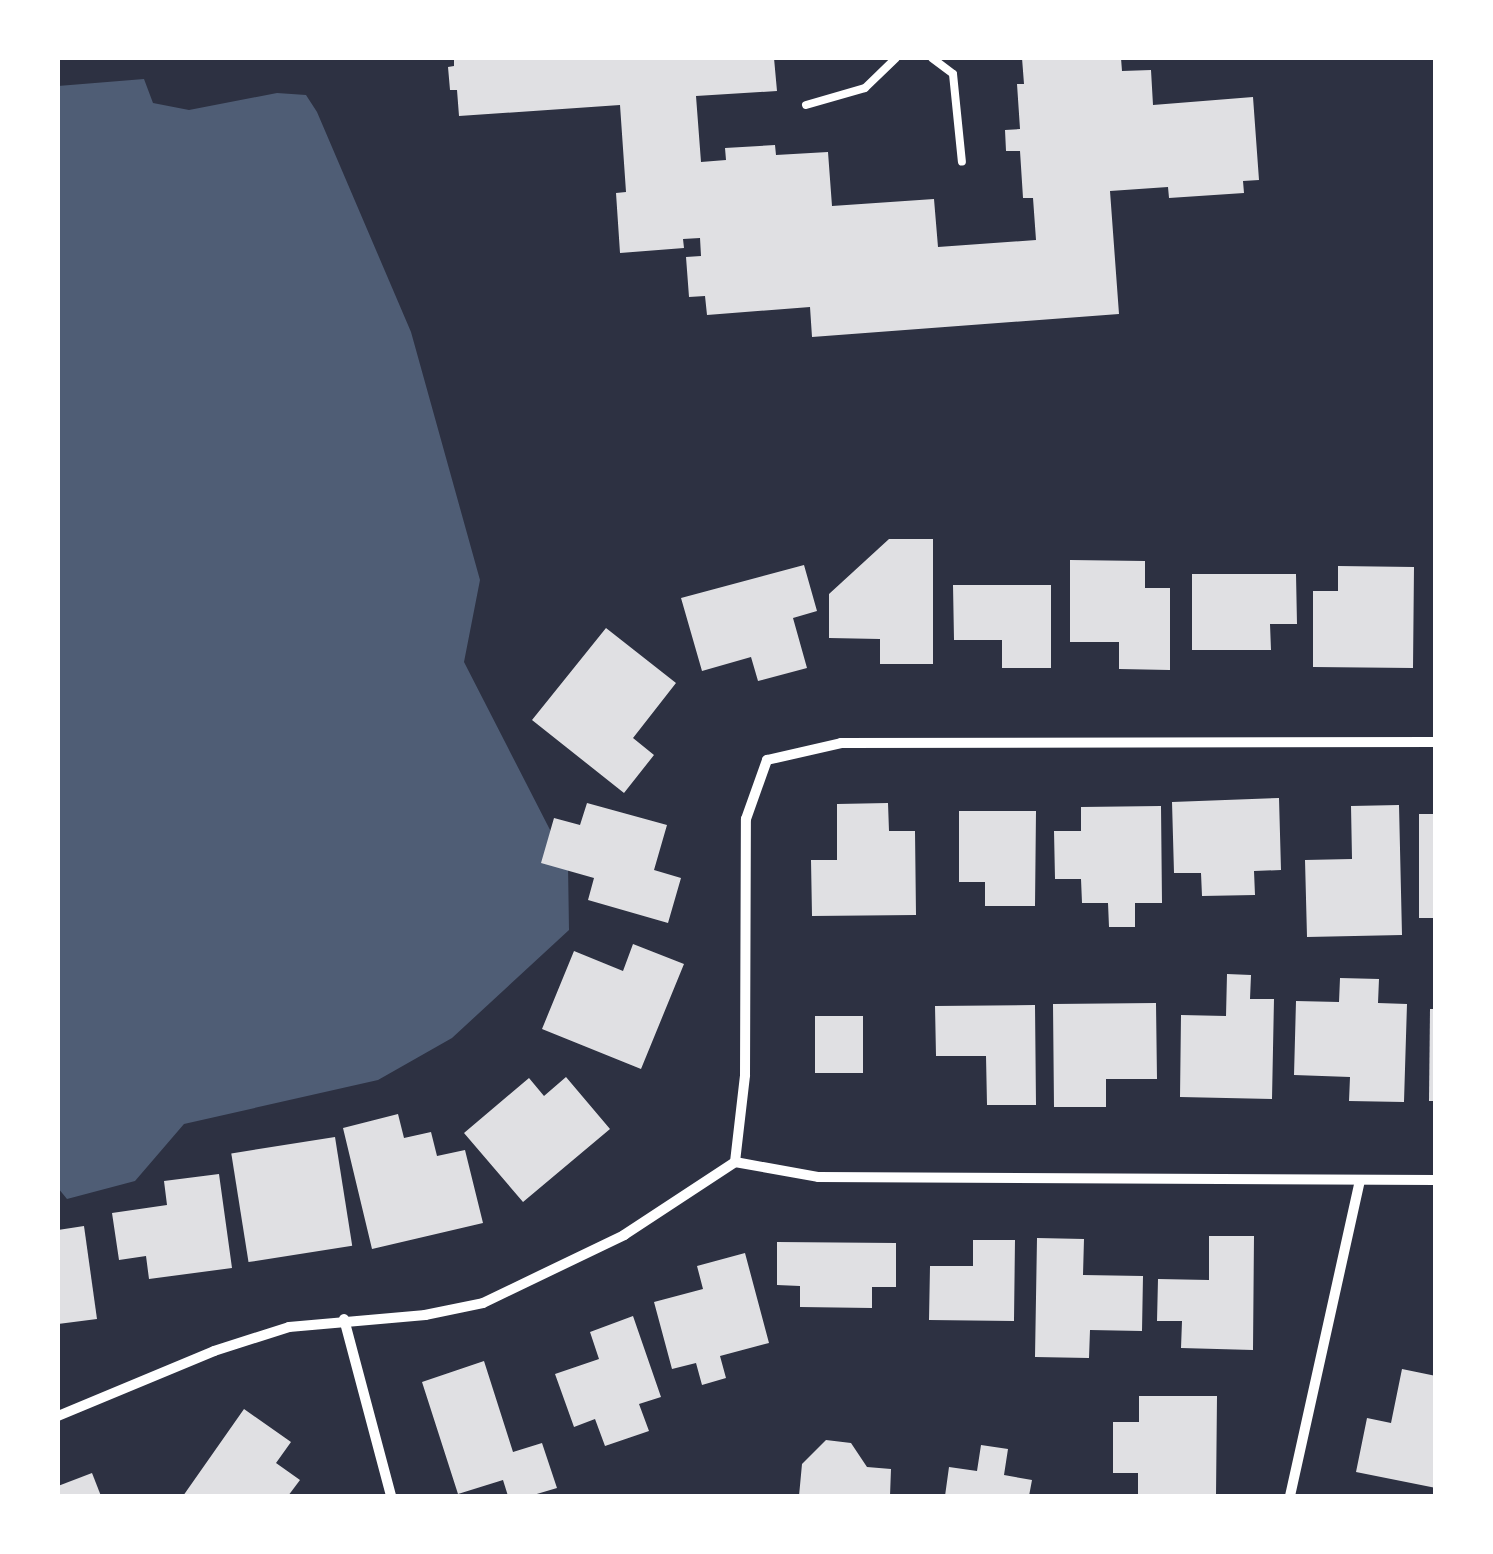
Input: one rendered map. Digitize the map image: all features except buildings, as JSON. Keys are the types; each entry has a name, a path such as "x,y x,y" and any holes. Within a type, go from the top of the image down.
{"street":[{"path":"735,1162 745,1076 746,819 766,760 840,742 1436,742"},
{"path":"58,1416 214,1351 289,1327 344,1319 426,1315 484,1303 624,1235 735,1162 818,1177 1436,1180"},
{"path":"1290,1496 1360,1181"},
{"path":"344,1319 391,1496"}],"lane":[{"path":"806,105 864,88 896,58"},
{"path":"932,58 954,74 962,162"}],"water":[{"path":"144,79 153,103 189,110 277,93 306,95 317,112 411,332 480,580 464,662 568,865 569,930 452,1038 378,1080 184,1124 135,1181 67,1199 58,1188 58,86"}]}
